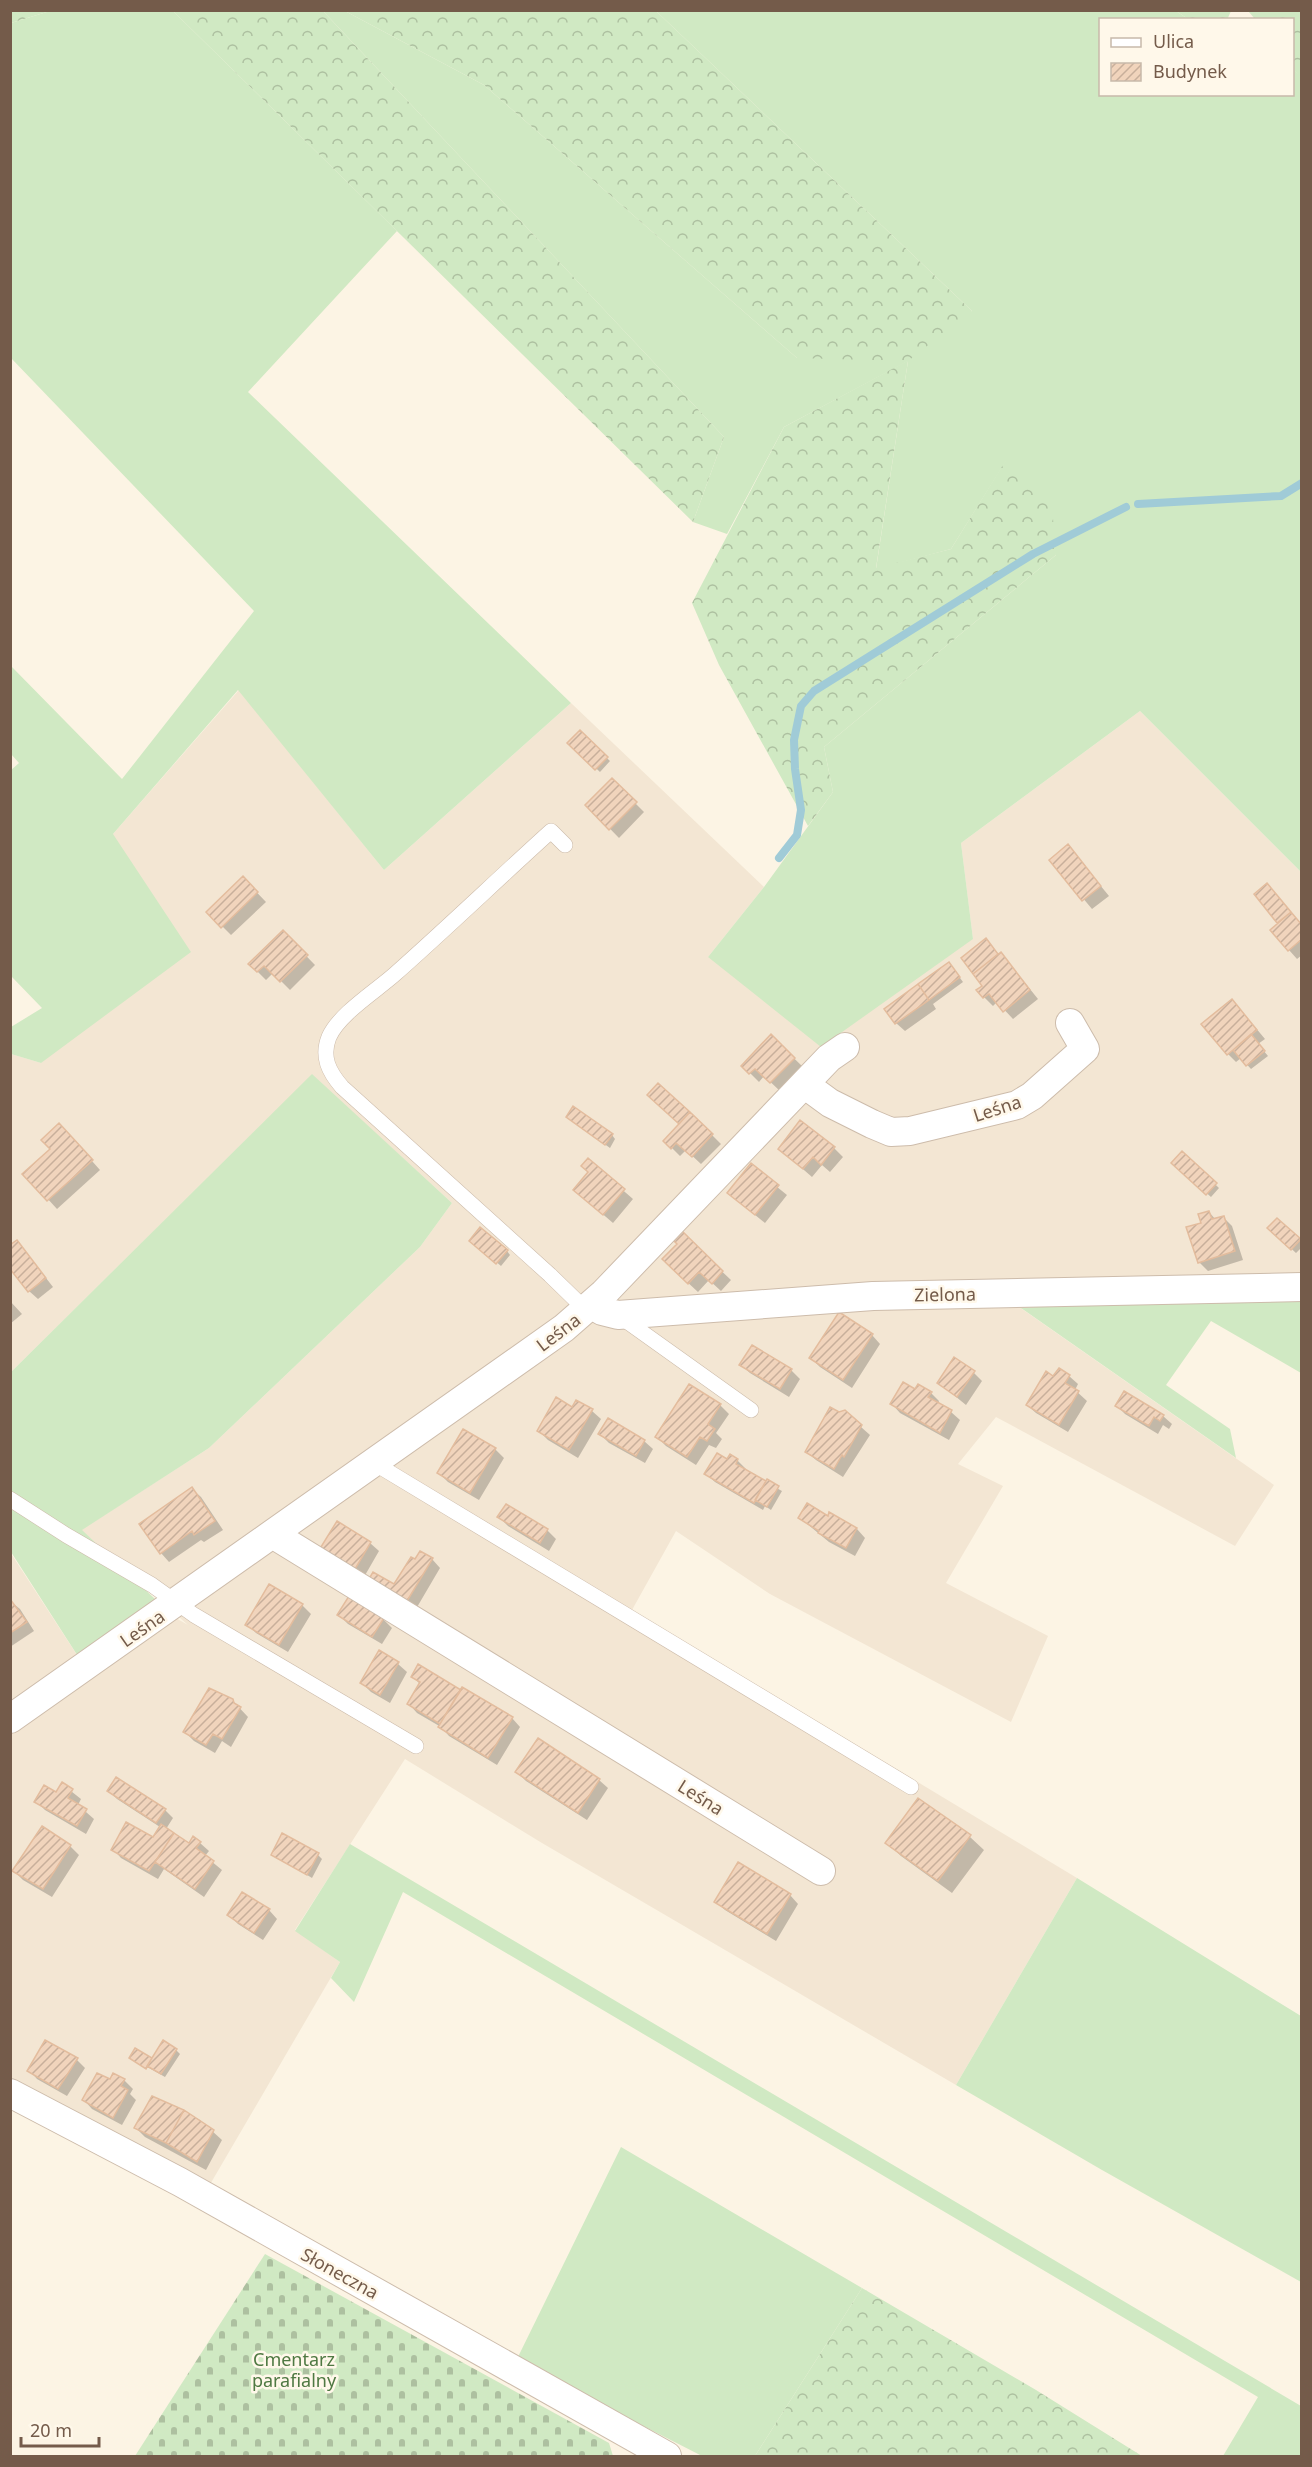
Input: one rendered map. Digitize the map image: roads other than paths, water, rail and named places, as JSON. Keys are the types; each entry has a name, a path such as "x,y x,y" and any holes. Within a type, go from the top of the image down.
{"street":[{"name":"Leśna","path":"804,1084 825,1100 859,1119 891,1132 910,1131 1009,1108 1032,1096 1085,1048 1070,1023"},
{"name":"Leśna","path":"10,1719 176,1604 589,1308 829,1058 845,1047"},
{"name":"Zielona","path":"589,1308 618,1315 873,1296 1302,1287"},
{"name":"Leśna","path":"273,1535 821,1871"},
{"name":"Słoneczna","path":"10,2093 180,2182 667,2457"}],"lane":[{"path":"565,845 551,831 337,1024 329,1037 325,1051 326,1062 332,1076 342,1087 589,1308"},
{"path":"618,1315 751,1410"},
{"path":"374,1463 911,1787"},
{"path":"10,1499 152,1585 176,1604 416,1746"}],"waterway":[{"path":"1138,504 1281,496 1302,483"},
{"path":"779,858 797,835 801,810 795,769 794,740 801,706 814,691 1033,554 1126,507"}],"park label":[{"name":"Cmentarz parafialny","path":"294,2369"}]}
